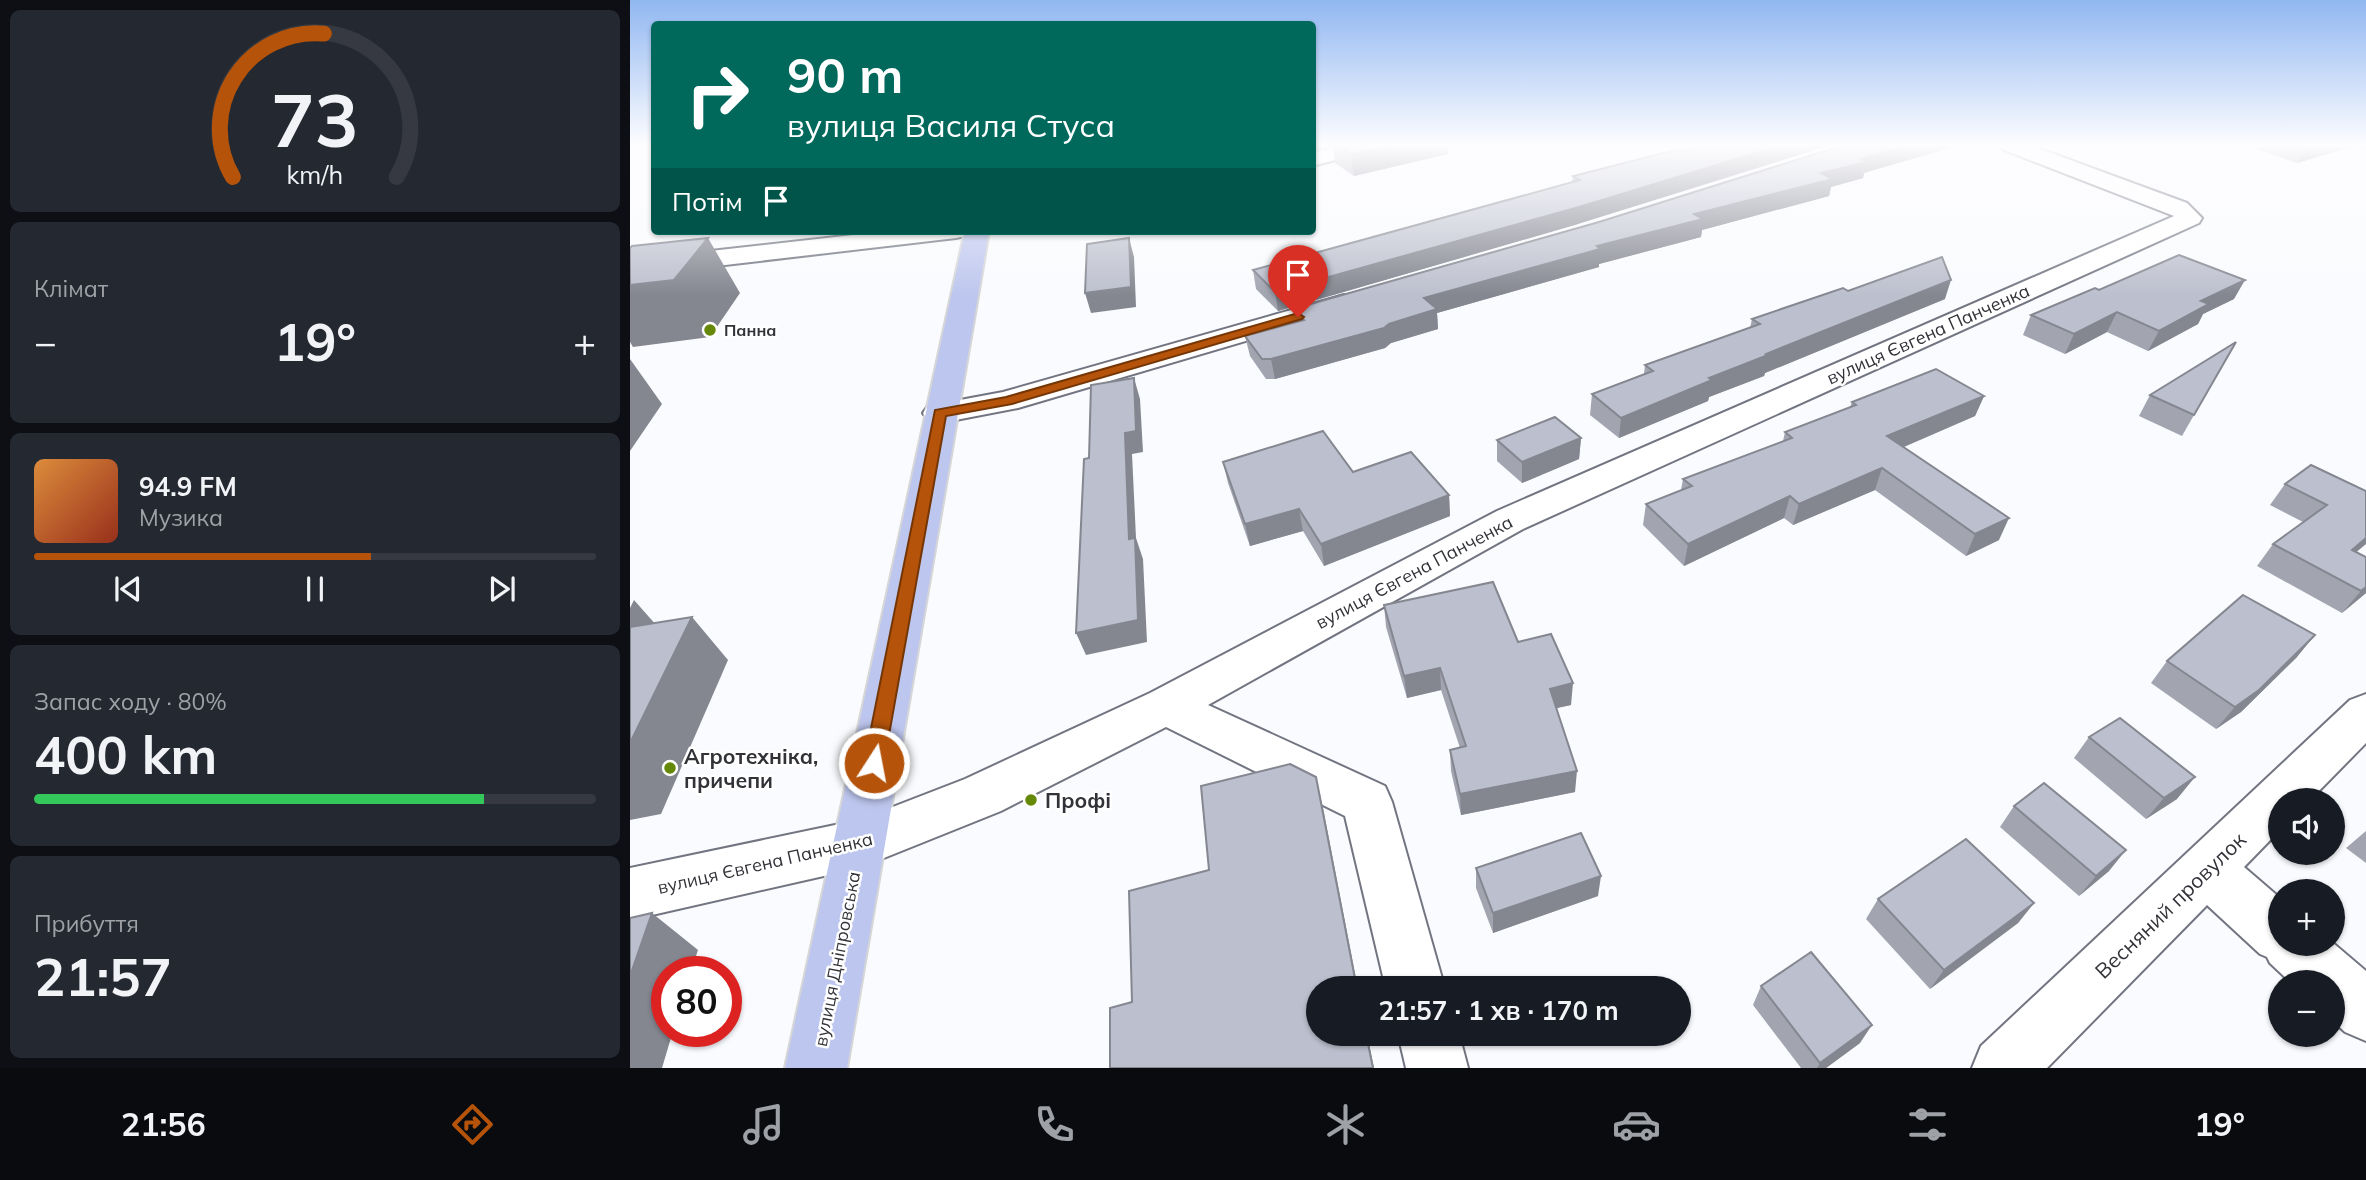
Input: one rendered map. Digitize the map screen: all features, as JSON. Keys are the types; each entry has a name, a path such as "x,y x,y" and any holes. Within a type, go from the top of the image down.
{"highway":[{"name":"вулиця Дніпровська","path":"816,1068 976,235"}],"street":[{"name":"вулиця Євгена Панченка","path":"630,894 859,844 983,795 1166,706 1510,520 2190,218 2179,208 2146,196"},
{"path":"630,268 921,235"},
{"path":"940,413 1029,395 1364,298"},
{"path":"1166,706 1367,802 1413,976"},
{"name":"Весняний провулок","path":"2003,1068 2366,713"},
{"path":"2207,869 2268,923"},
{"path":"2305,956 2366,1011"},
{"path":"1431,1046 1437,1068"}],"building":[{"path":"1522,196 1616,196 1275,292 1253,270"},
{"path":"1682,196 1766,196 1694,214 1703,219 1597,246 1600,249 1424,298 1437,309 1384,328 1271,359 1262,359 1245,336 1304,320 1293,309"},
{"path":"708,238 674,280 630,285 632,246"},
{"path":"1129,238 1131,287 1085,293 1087,244"},
{"path":"2179,255 2245,280 2201,301 2209,304 2159,331 2117,312 2074,334 2031,315 2095,288 2099,290"},
{"path":"1942,257 1951,280 1766,354 1768,355 1709,378 1712,380 1621,418 1592,394 1653,371 1645,365 1760,324 1752,319 1843,288 1848,291"},
{"path":"2236,342 2194,415 2150,395"},
{"path":"1936,369 1984,396 1887,436 2009,518 1975,534 1882,468 1799,504 1790,496 1688,544 1646,504 1692,486 1683,479 1792,438 1785,432 1856,405 1852,402"},
{"path":"1134,378 1136,431 1125,433 1129,539 1135,538 1138,620 1076,633 1084,459 1089,458 1091,385"},
{"path":"1555,417 1581,438 1522,462 1497,440"},
{"path":"1323,431 1353,472 1411,452 1449,495 1321,544 1299,509 1245,524 1223,462"},
{"path":"2311,465 2366,491 2366,538 2352,550 2366,557 2366,587 2361,591 2273,544 2327,505 2285,484"},
{"path":"1493,582 1518,642 1551,634 1573,683 1550,689 1577,771 1460,794 1450,750 1466,746 1440,668 1404,676 1384,605"},
{"path":"2243,595 2315,635 2259,690 2235,707 2167,661"},
{"path":"692,617 630,743 630,627"},
{"path":"2120,718 2195,777 2164,798 2089,737"},
{"path":"1290,764 1316,777 1354,976 1306,976 1306,1046 1368,1046 1373,1068 1110,1068 1110,1008 1132,1002 1129,891 1209,870 1201,786"},
{"path":"2044,783 2126,850 2096,876 2014,806"},
{"path":"1581,833 1601,876 1493,913 1476,868"},
{"path":"1966,839 2034,903 1944,970 1878,899"},
{"path":"652,913 630,976 630,918"},
{"path":"1811,952 1872,1025 1820,1063 1761,986"}],"place":[{"name":"Панна","path":"710,330"},
{"name":"Агротехніка, причепи","path":"670,768"},
{"name":"Профі","path":"1031,800"}],"route":[{"path":"874,763 940,413 1007,401 1298,317"}]}
